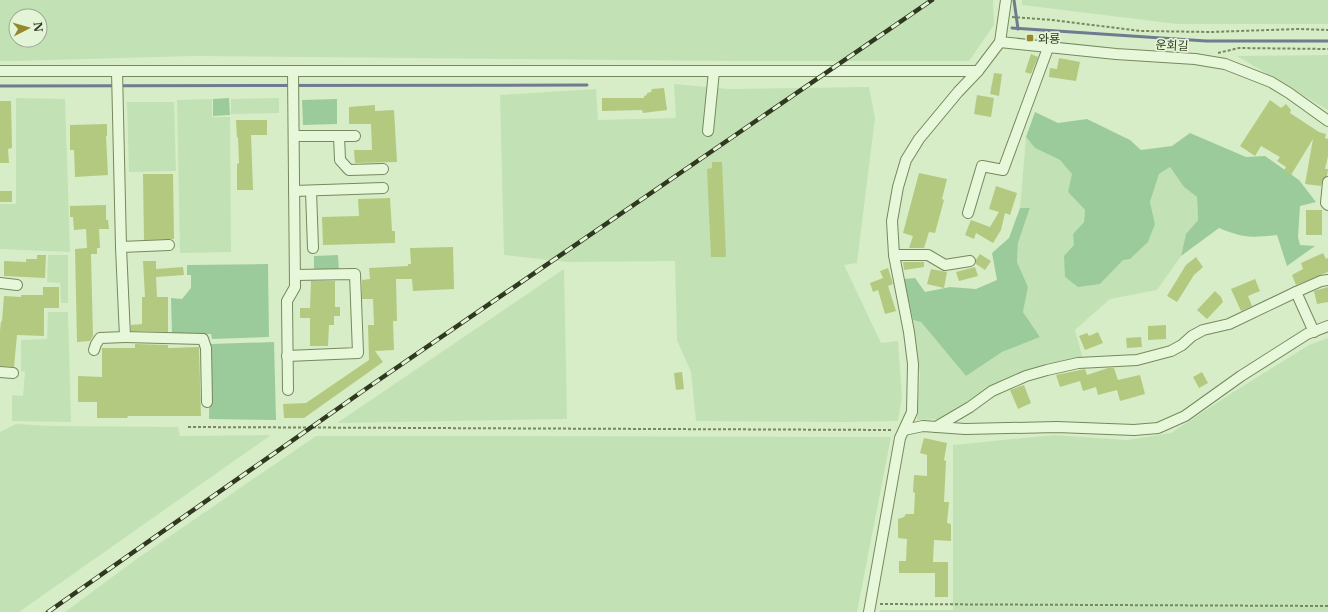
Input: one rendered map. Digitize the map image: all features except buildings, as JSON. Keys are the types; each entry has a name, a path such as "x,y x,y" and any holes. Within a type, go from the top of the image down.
{"street":[{"path":"870,608 899,446 912,412 913,364 909,332 894,255 892,220 898,187 906,160 919,140 958,92 978,71 1000,42 1006,0"},
{"name":"운회길","path":"1000,42 1116,54 1196,59 1225,64 1271,82 1328,121"},
{"path":"968,213 982,166 1003,170 1048,48"},
{"path":"0,71 978,71"},
{"path":"117,71 121,247 125,337"},
{"path":"288,390 287,301 295,287 293,71"},
{"path":"708,131 714,71"},
{"path":"294,136 354,136"},
{"path":"339,136 340,160 349,170 383,169"},
{"path":"1328,182 1326,203 1328,204"},
{"path":"294,191 383,188"},
{"path":"311,191 313,248"},
{"path":"121,247 169,245"},
{"path":"894,255 928,255 946,265 970,261"},
{"path":"287,356 358,353 355,274 295,275"},
{"path":"936,427 970,407 992,391 1026,376 1078,363 1137,360 1171,351 1203,330 1229,324 1296,292 1321,281 1328,280"},
{"path":"0,283 17,285"},
{"path":"1296,292 1314,332"},
{"path":"904,430 923,426 965,429 1057,427 1134,430 1158,428 1185,416 1240,376 1307,334 1328,326"},
{"path":"94,350 100,338 125,337 204,339 206,348 207,402"},
{"path":"0,372 14,373"}],"path":[{"path":"1011,17 1052,20 1141,31 1211,32 1298,29 1328,30"},
{"path":"1214,54 1239,48 1328,48"},
{"path":"188,427 904,430"},
{"path":"870,608 1328,606"}],"green space":[{"path":"0,0 993,0 994,25 969,61 740,61 193,56 0,61"},
{"path":"1022,0 1328,0 1328,24 1177,24 1022,5"},
{"path":"1328,55 1328,110 1237,56"},
{"path":"674,84 730,89 869,87 875,118 857,263 844,265 881,343 898,341 902,396 898,421 696,421 691,372 677,340 675,261 568,262 504,255 500,95 596,89 598,120 676,118"},
{"path":"16,98 65,99 70,252 0,249 0,204 16,204"},
{"path":"229,98 230,115 213,116 213,99"},
{"path":"279,98 279,113 231,114 231,99"},
{"path":"212,99 212,117 230,117 231,252 180,253 177,100"},
{"path":"337,99 337,124 303,125 302,100"},
{"path":"127,102 174,102 176,171 129,172"},
{"path":"1035,112 1058,123 1087,119 1130,140 1141,150 1172,146 1190,133 1246,157 1265,156 1299,180 1316,202 1300,206 1298,237 1300,245 1315,246 1287,266 1277,235 1261,237 1248,236 1234,234 1219,228 1181,256 1186,234 1198,220 1197,197 1184,187 1170,167 1159,174 1150,202 1155,224 1148,242 1130,259 1123,260 1100,284 1078,287 1065,277 1064,256 1074,245 1073,234 1084,222 1085,210 1068,192 1072,174 1060,160 1035,148 1026,137"},
{"path":"1026,137 1035,148 1060,160 1073,174 1068,192 1085,210 1084,222 1073,234 1100,284 1155,224 1150,202 1159,174 1170,167 1184,187 1197,197 1198,220 1186,235 1181,256 1157,290 1110,299 1075,330 1083,359 999,382 938,419 917,420 920,375 913,320 921,322 966,376 1002,352 1040,337 1023,312 1028,287 1017,262 1018,243 1030,209 1020,208"},
{"path":"1020,208 1030,208 1018,243 1017,262 1028,287 1023,312 1040,337 1002,352 966,376 921,322 913,320 904,279 915,278 925,292 950,287 976,289 997,280 992,253 1009,238"},
{"path":"48,255 68,255 68,303 61,303 60,283 47,282"},
{"path":"338,255 339,271 314,272 314,256"},
{"path":"268,264 269,337 212,339 211,334 172,334 171,298 182,299 191,288 191,275 187,275 187,265"},
{"path":"564,269 567,419 337,423"},
{"path":"48,312 68,312 71,422 12,421 12,395 23,396 25,372 21,371 21,340 47,339"},
{"path":"1328,338 1328,612 880,612 880,610 953,610 953,445 1054,435 1127,440 1171,433 1309,345"},
{"path":"274,342 276,420 209,419 210,344"},
{"path":"16,424 49,426 178,427 180,436 271,435 19,612 0,612 0,432"},
{"path":"316,436 891,437 857,612 65,612 138,558"}],"waterway":[{"path":"1014,0 1018,29"},
{"path":"1012,28 1206,41 1328,41"},
{"path":"0,86 587,85"}],"railway":[{"path":"48,612 370,386 932,0"}],"place":[{"name":"와룡","path":"1030,38"}]}
